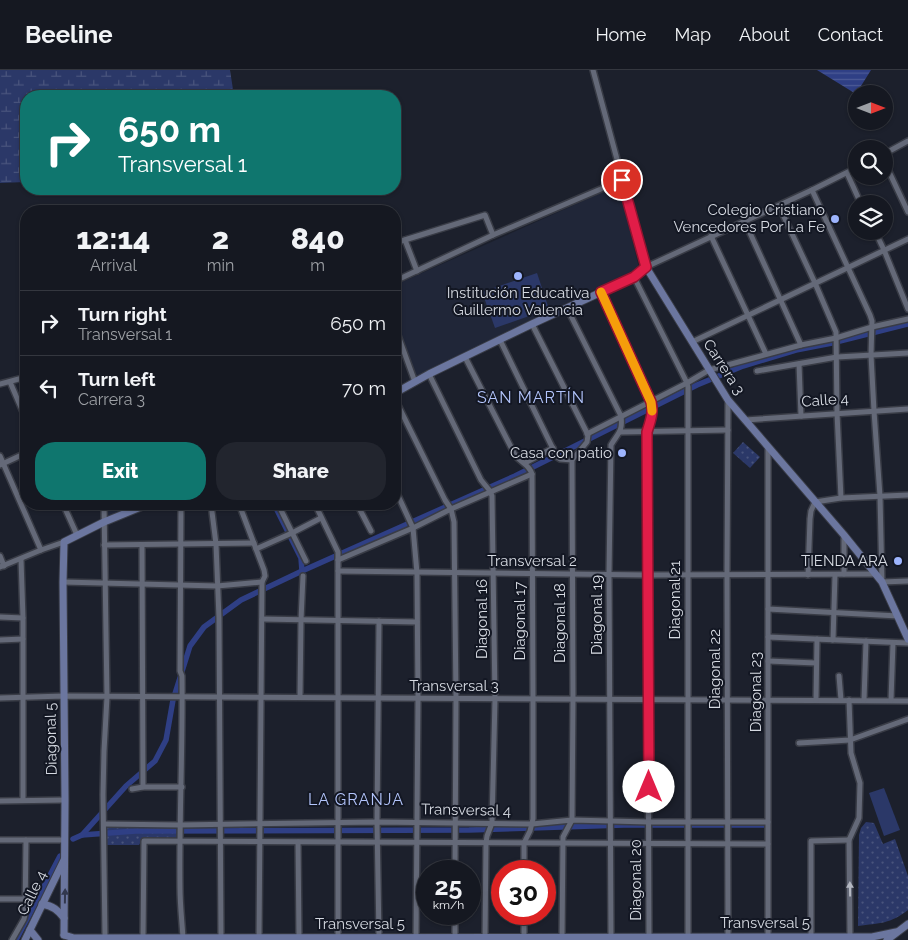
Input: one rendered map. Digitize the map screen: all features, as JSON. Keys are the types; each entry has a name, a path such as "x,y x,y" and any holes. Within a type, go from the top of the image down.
{"street":[{"name":"Carrera 3","path":"593,70 646,267 728,400 882,582 908,639"},
{"path":"893,149 908,141"},
{"path":"401,390 532,324 634,277 646,267 847,173 858,195"},
{"path":"401,278 493,235 622,180"},
{"path":"893,180 908,212"},
{"path":"812,190 870,315 880,496 882,582 908,581"},
{"path":"779,206 834,327 837,357 837,413 841,498"},
{"path":"401,241 485,215 493,235"},
{"path":"745,222 801,345"},
{"path":"711,236 766,354"},
{"path":"405,240 417,271"},
{"path":"879,240 908,309"},
{"path":"692,342 908,240"},
{"name":"Diagonal 21","path":"634,277 688,385 688,937"},
{"name":"Diagonal 20","path":"601,292 652,404 652,414 647,432 649,938"},
{"path":"567,308 621,420"},
{"path":"588,434 652,404 710,371 766,354 836,339 908,319"},
{"path":"500,340 557,457 572,460 587,442 588,434 532,324"},
{"path":"401,343 415,382"},
{"path":"757,371 837,357 908,353"},
{"path":"465,357 514,455 529,468"},
{"path":"799,364 801,416"},
{"name":"Diagonal 16","path":"429,374 481,480 492,496 494,573 492,825 486,836 485,938"},
{"path":"0,384 20,378"},
{"path":"10,382 20,405"},
{"name":"Diagonal 22","path":"728,400 728,936"},
{"name":"Calle 4","path":"745,420 908,409"},
{"path":"401,411 450,508 454,522 455,860"},
{"name":"Diagonal 19","path":"611,937 609,574 611,445 621,432 621,420"},
{"path":"621,432 728,430"},
{"name":"Diagonal 23","path":"768,448 768,937"},
{"path":"338,557 412,526 489,490 529,468 553,449"},
{"path":"0,456 20,504"},
{"path":"2,464 20,456"},
{"name":"Diagonal 18","path":"562,938 563,840 571,822 573,699 572,460"},
{"name":"Diagonal 17","path":"524,860 524,843 531,827 533,699 533,573 529,468"},
{"path":"808,575 810,519 815,502 841,498 908,495"},
{"path":"401,502 412,526 417,573 416,938"},
{"path":"23,510 41,550"},
{"path":"66,510 77,535"},
{"path":"104,510 106,696 103,837 105,937"},
{"path":"0,556 2,566 64,542 133,510"},
{"path":"181,510 180,697 182,787 180,890 183,938"},
{"path":"212,510 216,544 219,618 221,938"},
{"path":"241,510 265,576 262,585 259,938"},
{"path":"281,510 306,561"},
{"path":"318,510 338,557 338,939"},
{"path":"360,510 371,531"},
{"path":"104,545 216,544 255,546 292,533 321,518"},
{"path":"844,536 844,574"},
{"name":"Diagonal 5","path":"62,938 65,849 64,542"},
{"path":"142,545 143,787"},
{"path":"21,559 23,618 23,800"},
{"name":"Transversal 2","path":"338,571 648,575 875,574"},
{"path":"832,640 835,575"},
{"path":"300,698 300,620 303,576"},
{"path":"63,582 217,586 262,585"},
{"path":"768,609 898,616"},
{"path":"0,617 23,618"},
{"path":"262,619 417,622"},
{"path":"379,622 379,937"},
{"path":"768,636 908,643"},
{"path":"0,640 23,639"},
{"path":"816,700 817,639"},
{"path":"864,700 866,641"},
{"path":"891,700 893,643"},
{"path":"768,661 816,662"},
{"path":"839,676 841,700"},
{"name":"Transversal 3","path":"0,698 106,696 908,700"},
{"path":"849,700 850,740 853,760 860,783 859,818 849,840 855,938"},
{"path":"799,742 850,740 908,720"},
{"path":"132,789 143,787 182,787"},
{"path":"0,801 65,800"},
{"name":"Transversal 4","path":"104,827 416,823 531,827 571,822 688,823 728,826 768,822"},
{"path":"143,938 144,841 221,839 298,842 416,842 455,839 524,843 563,840 610,843 768,844"},
{"path":"0,840 26,840 65,849"},
{"path":"0,898 25,899 26,840"},
{"path":"811,937 811,840 849,840"},
{"path":"298,842 299,938"},
{"name":"Calle 4","path":"24,940 42,904 65,849"},
{"name":"Calle 4","path":"12,940 24,919 25,899"},
{"path":"42,904 51,906 64,919"},
{"path":"887,940 908,924"},
{"path":"456,925 458,939"},
{"path":"524,925 524,938"},
{"path":"30,930 38,940"},
{"name":"Transversal 5","path":"62,938 338,939 379,937 458,939 728,936 835,939 880,936 896,932"}],"shaded area":[{"path":"817,70 871,70 862,85 848,85 848,89"},
{"name":"Institución Educativa Guillermo Valencia","path":"619,185 639,268 415,377 401,337 401,282"},
{"path":"104,510 133,510 104,522"}],"green space":[{"path":"0,70 230,70 233,90 20,90 20,182 0,183"},
{"path":"537,273 549,309 495,328 482,292"},
{"path":"743,442 760,457 750,468 733,453"},
{"path":"884,788 900,830 884,836 869,793"},
{"path":"866,822 874,823 883,844 895,839 908,876 908,910 890,920 858,926 859,835 861,828"},
{"path":"176,825 179,829 179,835 175,839 142,840 139,845 106,845 106,826"}],"waterway":[{"path":"73,839 82,835 126,786 155,761 166,740 173,700 190,646 204,627 241,600 515,476 697,385 743,366 796,350 908,324"},
{"path":"277,510 301,558 302,571"},
{"path":"82,835 136,831 469,830 624,825 767,825"},
{"path":"16,940 60,856"}],"slow traffic":[{"path":"601,292 651,402 652,411"}],"place":[{"name":"Colegio Cristiano Vencedores Por La Fe","path":"835,219"},
{"name":"Institución Educativa Guillermo Valencia","path":"518,276"},
{"name":"Casa con patio","path":"622,453"},
{"name":"TIENDA ARA","path":"898,561"}],"district":[{"name":"SAN MARTÍN","path":"531,397"},
{"name":"LA GRANJA","path":"356,799"}],"route":[{"path":"622,180 646,267 634,277 601,292 652,406 652,414 647,432 649,787"}]}
